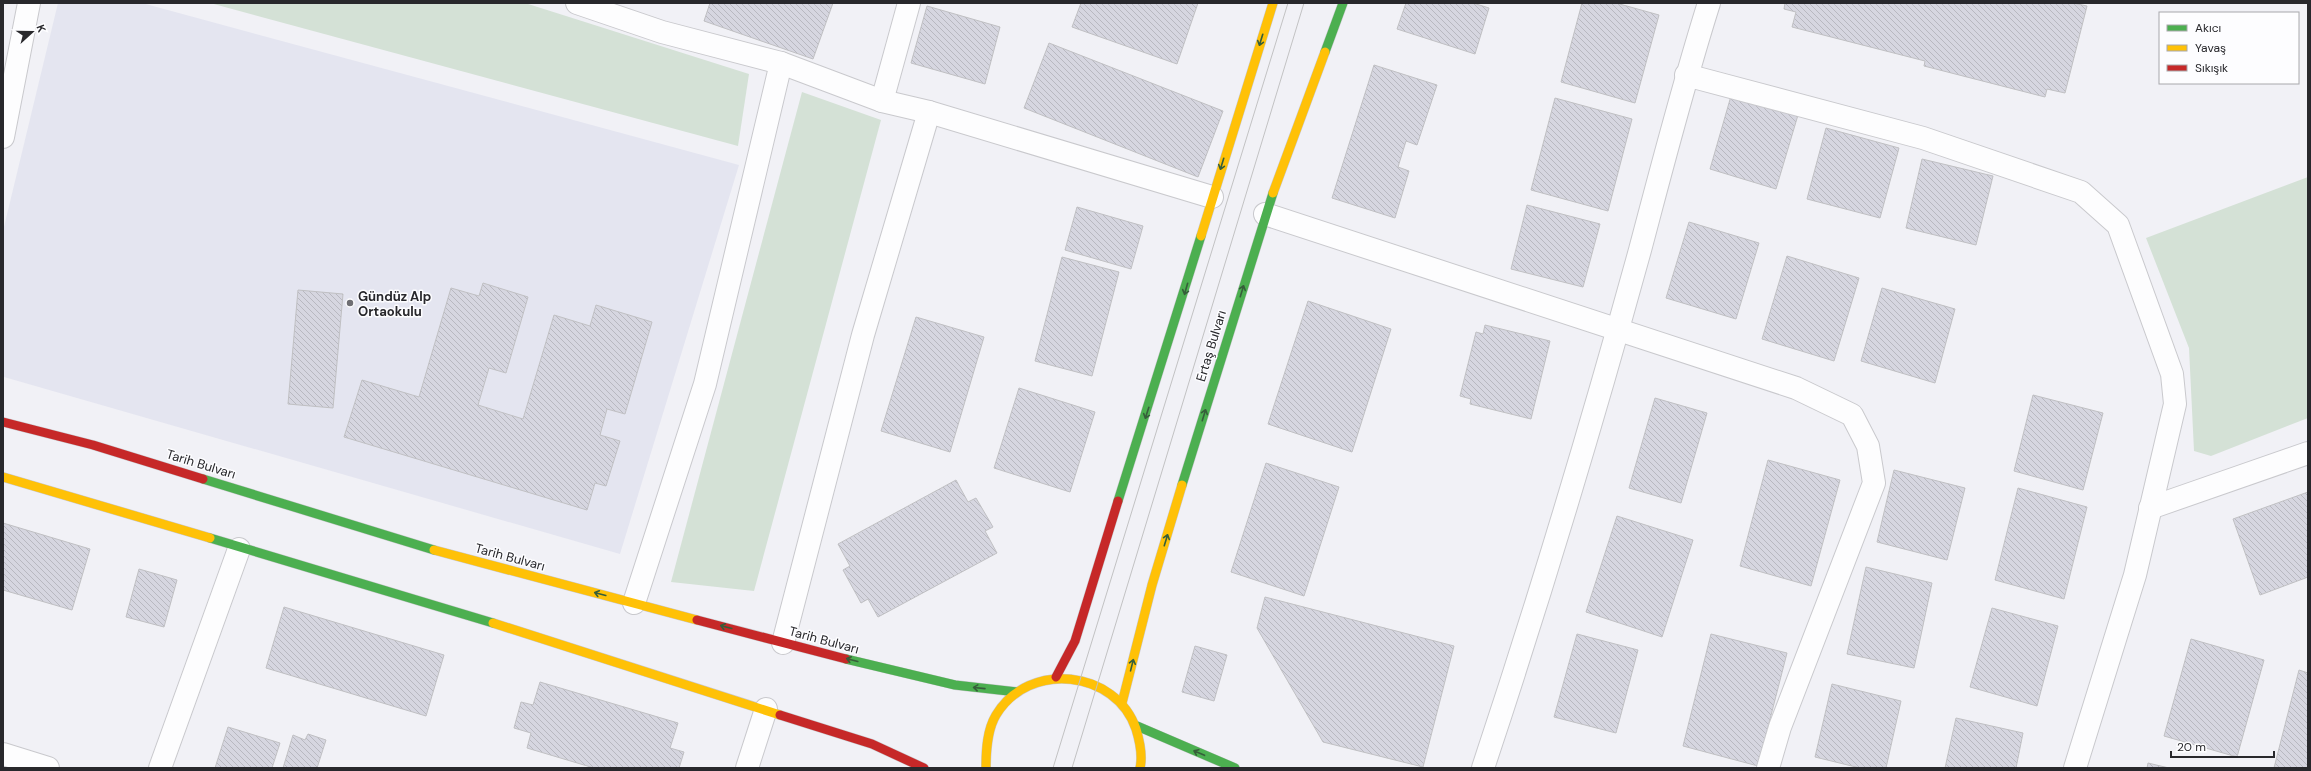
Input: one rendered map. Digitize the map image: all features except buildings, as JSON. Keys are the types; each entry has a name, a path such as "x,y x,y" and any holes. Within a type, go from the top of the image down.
{"main road":[{"path":"1056,677 1075,641 1181,306 1212,197 1273,3"},
{"name":"Ertaş Bulvarı","path":"1122,703 1152,585 1265,214 1343,3"},
{"name":"Tarih Bulvarı","path":"3,422 93,445 460,558 783,643 955,685 1017,692"},
{"path":"3,477 161,522 240,549 466,614 872,744 924,768"},
{"path":"986,768 986,742 996,714 1017,692 1036,682 1056,677 1082,679 1098,685 1122,703 1137,726 1143,759 1140,768"},
{"path":"1137,726 1234,768"}],"street":[{"path":"3,137 29,3"},
{"path":"577,3 662,32 781,63 882,101 929,112 1212,197"},
{"path":"882,101 909,3"},
{"path":"1483,768 1522,651 1616,330 1686,75 1709,3"},
{"path":"634,604 705,384 781,63"},
{"path":"1686,75 1923,138 2081,192 2118,226 2172,374 2175,404 2135,575 2075,768"},
{"path":"783,643 862,335 929,112"},
{"path":"1265,214 1796,388 1852,415 1868,446 1874,483 1780,727 1768,768"},
{"path":"2150,508 2308,454"},
{"path":"160,768 240,549"},
{"path":"747,768 766,710"},
{"path":"3,754 48,768"}],"shaded area":[{"name":"Gündüz Alp Ortaokulu","path":"58,3 142,3 739,165 620,554 4,377 3,231"},
{"path":"210,3 525,3 749,74 738,146"},
{"path":"802,92 881,120 754,591 671,582"},
{"path":"2308,177 2308,418 2211,456 2194,451 2189,348 2146,238"}],"tram line":[{"path":"1053,768 1288,3"},
{"path":"1072,768 1304,3"}],"traffic: fast":[{"path":"1325,52 1343,3"},
{"path":"1182,485 1273,193"},
{"path":"1118,501 1201,236"},
{"path":"203,479 434,550"},
{"path":"210,538 493,623"},
{"path":"846,659 955,685 1017,692"},
{"path":"1137,726 1235,768"}],"traffic: slow":[{"path":"1201,236 1273,3"},
{"path":"1273,193 1325,52"},
{"path":"3,477 210,538"},
{"path":"1122,703 1152,585 1182,485"},
{"path":"434,550 697,620"},
{"path":"493,623 780,715"},
{"path":"986,768 987,747 993,721 1011,697 1029,686 1050,680 1071,679 1092,684 1110,694 1126,709 1136,729 1139,739 1141,748 1140,768"}],"traffic: jam":[{"path":"3,422 93,445 203,479"},
{"path":"1056,677 1075,641 1118,501"},
{"path":"697,620 846,659"},
{"path":"780,715 872,744 924,768"}],"place":[{"name":"Gündüz Alp Ortaokulu","path":"350,303"}]}
